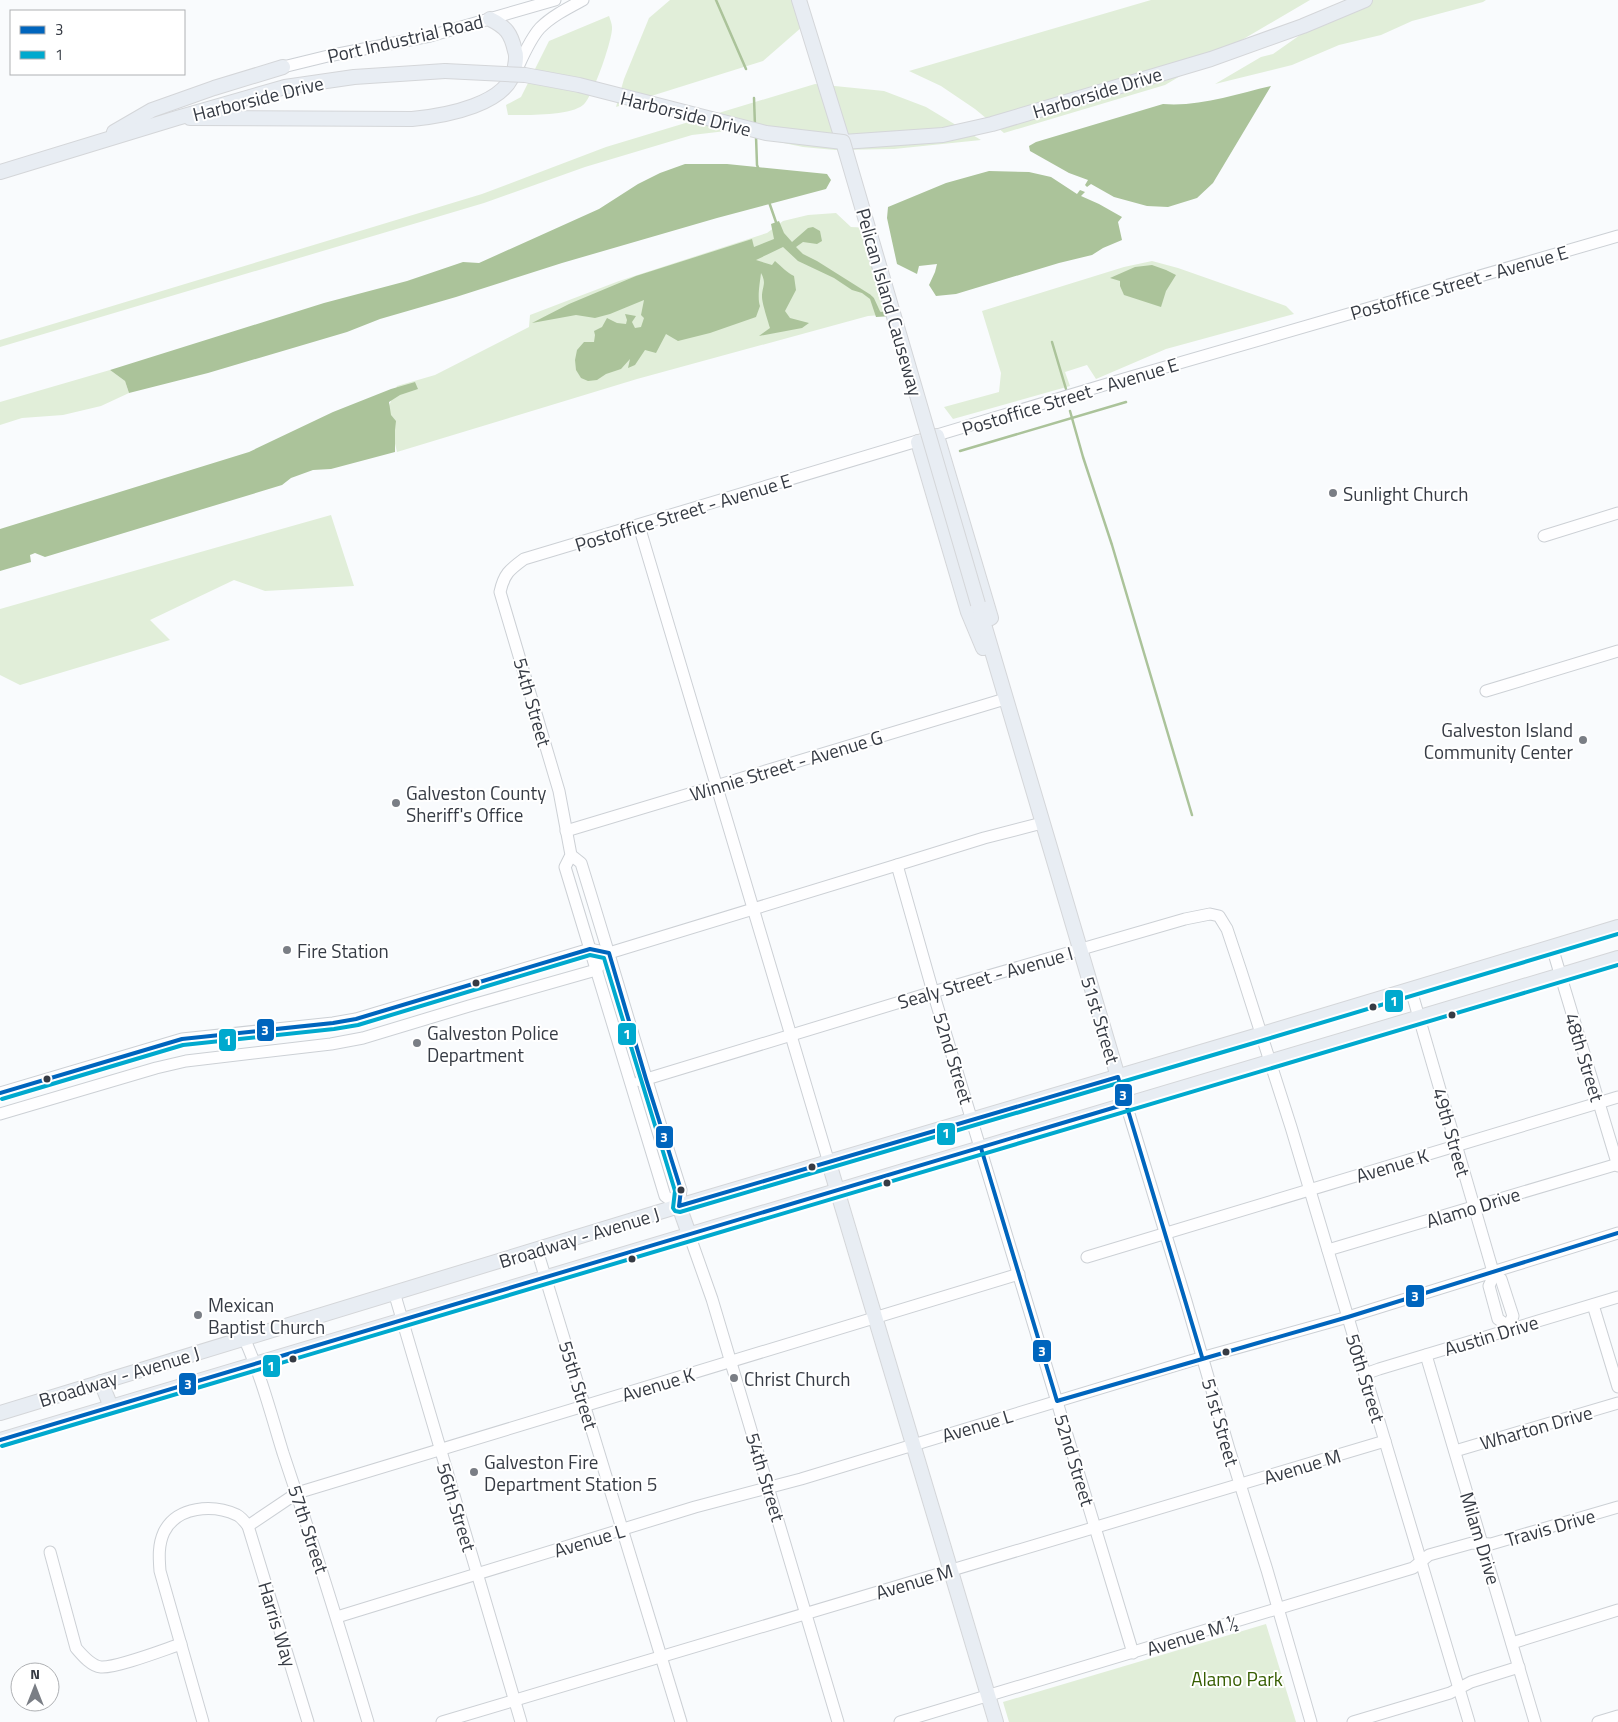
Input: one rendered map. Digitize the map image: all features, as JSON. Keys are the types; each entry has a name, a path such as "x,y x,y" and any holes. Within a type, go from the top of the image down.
{"main road":[{"name":"Pelican Island Causeway","path":"799,0 843,142 978,604"},
{"name":"Harborside Drive","path":"0,172 285,87 354,77 445,71 525,75 578,85 766,133 843,142 943,135 992,124 1211,58 1303,26 1365,0"},
{"path":"177,118 412,119 441,116 480,103 500,92 514,75 516,54 511,36 504,26 490,19"},
{"path":"95,144 152,110 214,88 283,67"},
{"path":"937,436 994,628 1000,679"},
{"path":"918,442 968,612 980,643 1000,679"},
{"name":"51st Street","path":"978,604 1126,1104"},
{"name":"Broadway - Avenue J","path":"0,1413 679,1206 829,1163 1618,927"},
{"name":"Broadway - Avenue J","path":"0,1440 1618,958"},
{"path":"829,1163 996,1722"},
{"path":"679,1206 689,1234"},
{"path":"101,1382 111,1407"}],"street":[{"name":"Port Industrial Road","path":"283,67 335,54 430,36 555,0"},
{"path":"514,75 527,48 540,28 560,12 583,0"},
{"name":"Postoffice Street - Avenue E","path":"524,560 1124,379 1618,236"},
{"path":"1544,536 1618,513"},
{"path":"639,526 829,1163"},
{"name":"54th Street","path":"524,560 510,570 503,579 500,592 559,791 571,855 565,868 665,1196 679,1206 681,1190 646,1079 610,953 581,863 571,855"},
{"path":"1486,691 1618,651"},
{"name":"Winnie Street - Avenue G","path":"566,831 1005,699"},
{"path":"0,1093 182,1039 356,1019 590,949 610,953 984,838 1042,823"},
{"name":"52nd Street","path":"897,865 1132,1653"},
{"name":"Sealy Street - Avenue I","path":"631,1083 934,992 1185,919 1210,914 1219,916 1227,929 1262,1034"},
{"name":"48th Street","path":"1552,947 1618,1165"},
{"path":"0,1114 186,1061 331,1044 363,1038 596,970 610,953"},
{"path":"462,987 469,1006"},
{"name":"49th Street","path":"1411,990 1493,1273 1489,1286 1498,1319 1509,1328"},
{"path":"356,1019 363,1038"},
{"path":"244,1033 248,1054"},
{"name":"50th Street","path":"1262,1034 1422,1561 1468,1722"},
{"path":"97,1064 102,1084"},
{"name":"Avenue K","path":"1087,1256 1618,1097"},
{"name":"51st Street","path":"1126,1104 1166,1232 1311,1722"},
{"name":"Alamo Drive","path":"1328,1250 1618,1165"},
{"name":"Avenue L","path":"337,1618 622,1530 769,1488 1202,1357 1348,1317 1618,1233"},
{"name":"54th Street","path":"689,1234 712,1299 838,1722"},
{"name":"55th Street","path":"537,1250 681,1722"},
{"name":"Avenue K","path":"248,1526 298,1493 1019,1274"},
{"name":"56th Street","path":"394,1292 521,1722"},
{"name":"Austin Drive","path":"1365,1374 1509,1328 1618,1297"},
{"path":"1593,1304 1618,1387"},
{"name":"57th Street","path":"244,1338 256,1364 283,1452 298,1493 368,1722"},
{"name":"Milam Drive","path":"1426,1355 1535,1722"},
{"name":"Wharton Drive","path":"1455,1451 1618,1403"},
{"name":"Avenue M","path":"442,1722 1385,1441"},
{"name":"Travis Drive","path":"1482,1543 1492,1544 1618,1507"},
{"path":"203,1722 160,1571 159,1549 164,1532 175,1518 192,1509 216,1509 238,1515 248,1526"},
{"name":"Harris Way","path":"248,1526 308,1722"},
{"name":"Avenue M ½","path":"900,1722 1413,1568 1430,1555 1472,1543 1482,1543"},
{"path":"50,1552 76,1648 86,1659 100,1667 121,1663 180,1644"},
{"path":"1512,1643 1618,1610"},
{"path":"1353,1722 1450,1693 1470,1682 1519,1667"},
{"path":"1598,1722 1618,1716"}],"green space":[{"path":"670,0 794,0 802,27 763,61 616,107 624,79 649,18"},
{"path":"1151,0 1310,0 1165,85 1004,133 975,109 941,86 909,71"},
{"path":"1350,0 1486,0 1412,21 1381,35 1339,45 1292,65 1215,84 1261,57 1273,54"},
{"path":"609,16 612,27 609,43 596,81 583,105 577,109 558,113 508,115 506,105 521,97 549,41"},
{"path":"815,84 884,91 926,107 981,140 894,149 835,150 803,147 726,131 692,135 585,167 484,203 0,347 0,340 482,194 606,147"},
{"path":"836,213 851,227 872,228 896,314 868,316 637,379 397,452 387,411 397,386 435,375 529,327 530,315 619,281 767,233 783,221 808,215"},
{"path":"1152,261 1178,268 1286,306 1294,314 1166,349 1096,379 1087,365 1065,372 1070,386 953,419 944,407 999,392 1001,373 982,311 1124,267"},
{"path":"110,370 125,381 129,393 101,406 63,415 22,418 0,425 0,402"},
{"path":"331,515 354,586 265,591 234,580 150,620 170,640 20,685 0,675 0,609"},
{"name":"Alamo Park","path":"1266,1624 1296,1722 1009,1722 1003,1702"}],"shaded area":[{"path":"1271,86 1213,183 1197,198 1168,207 1147,206 1114,197 1091,184 1087,187 1085,185 1088,180 1069,173 1030,151 1029,146 1036,142 1163,104 1204,102"},
{"path":"685,164 727,164 827,174 831,180 826,189 562,263 380,319 347,332 208,373 129,393 125,381 110,370 324,303 407,281 463,262 479,263 599,209 638,184 660,173"},
{"path":"989,171 1029,172 1051,177 1077,194 1080,190 1085,192 1081,196 1122,217 1118,222 1122,240 1092,255 956,294 936,296 929,285 937,264 919,266 917,274 897,264 887,218 888,207 946,183"},
{"path":"779,221 784,233 792,242 808,228 813,227 820,231 822,241 817,244 803,242 796,247 803,254 871,295 877,310 881,312 890,310 893,316 876,317 870,299 834,278 798,261 783,247 756,260 772,265 775,261 794,276 796,290 785,311 790,318 809,323 802,328 759,336 770,328 762,300 764,283 761,273 760,306 756,317 710,333 678,341 666,334 656,353 645,350 635,365 628,368 630,359 621,369 606,374 597,380 588,381 581,378 576,370 577,350 584,342 594,342 594,331 602,327 607,318 617,323 626,324 625,314 636,316 632,322 635,328 641,327 644,318 641,315 644,300 595,318 576,315 532,323 569,304 636,276 752,239 754,247 774,239 771,224"},
{"path":"1152,265 1176,275 1166,291 1161,307 1124,295 1120,281 1110,278 1135,267"},
{"path":"415,382 418,389 400,395 389,402 391,415 396,421 395,452 331,469 313,470 291,478 282,485 45,557 35,553 30,555 31,562 0,571 0,529 249,452 333,412 391,389"}],"waterway":[{"path":"716,0 746,69"},
{"path":"754,98 755,126"},
{"path":"756,136 757,165 759,170"},
{"path":"769,202 777,225"},
{"path":"871,297 879,312"},
{"path":"1052,342 1066,389"},
{"path":"960,451 1126,402"},
{"path":"1070,411 1192,815"}],"transit line":[{"name":"1","path":"2,1099 183,1045 358,1025 590,955 604,958 675,1191 673,1208 675,1211 680,1212 1618,934"},
{"name":"3","path":"0,1093 182,1039 356,1019 590,949 609,953 681,1190 679,1206 1118,1077 1202,1357"},
{"name":"1","path":"2,1446 1618,965"},
{"name":"3","path":"0,1440 1126,1104"},
{"name":"3","path":"981,1148 1057,1401 1348,1317 1618,1233"}],"place":[{"name":"Sunlight Church","path":"1333,493"},
{"name":"Galveston Island Community Center","path":"1583,740"},
{"name":"Galveston County Sheriff's Office","path":"396,803"},
{"name":"Fire Station","path":"287,950"},
{"name":"Galveston Police Department","path":"417,1043"},
{"name":"Mexican Baptist Church","path":"198,1315"},
{"name":"Christ Church","path":"734,1378"},
{"name":"Galveston Fire Department Station 5","path":"474,1472"}]}
